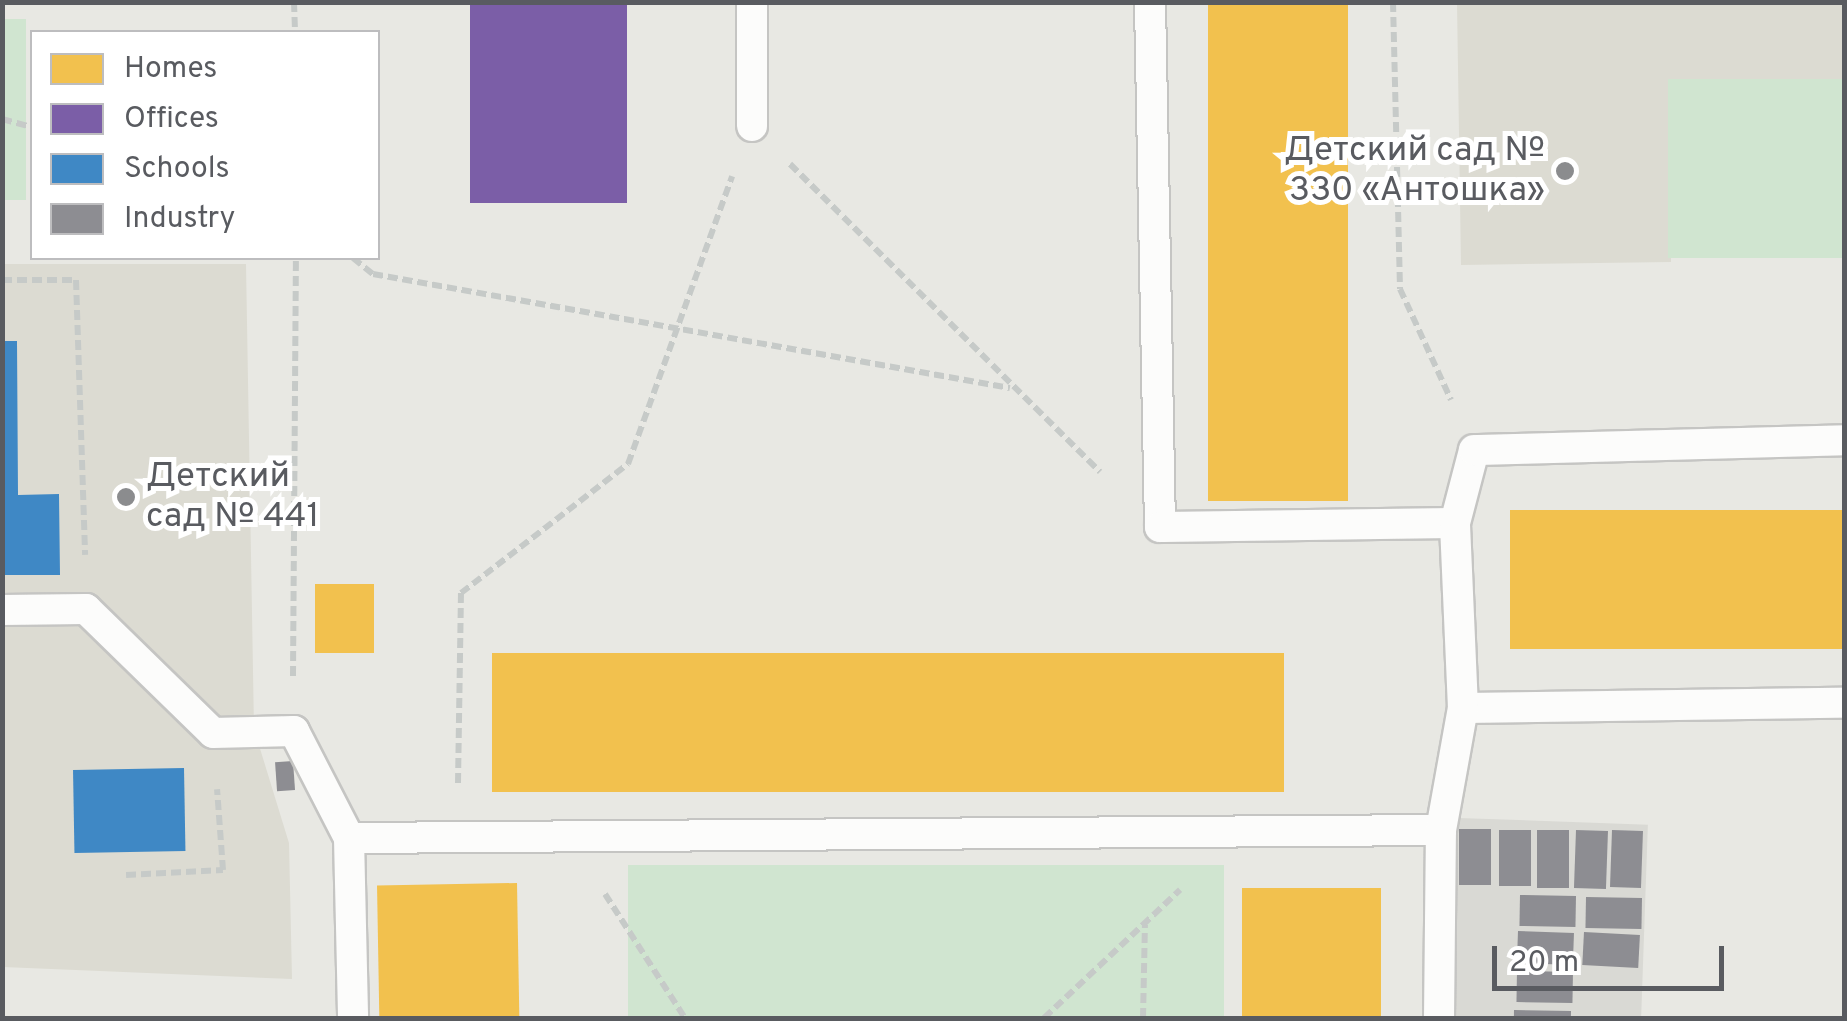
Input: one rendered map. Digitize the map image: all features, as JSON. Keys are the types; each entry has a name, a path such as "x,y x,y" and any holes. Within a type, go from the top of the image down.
{"lane":[{"path":"752,2 752,126"},
{"path":"1150,2 1160,527 1455,522"},
{"path":"1440,1018 1441,830 1464,708 1455,522 1474,450 1844,440"},
{"path":"2,610 86,608 213,733 294,731 349,838 354,1018"},
{"path":"1464,708 1844,703"},
{"path":"349,838 1441,830"}],"path":[{"path":"294,2 294,30"},
{"path":"1393,2 1400,288 1474,450"},
{"path":"2,119 30,126"},
{"path":"457,837 461,593 628,464 674,324 752,126 1012,388 1160,527"},
{"path":"294,731 290,551 296,260"},
{"path":"356,260 373,274 674,324 1012,388"},
{"path":"2,280 76,280 86,608"},
{"path":"126,875 224,870 213,733"},
{"path":"1044,1018 1146,925 1236,832"},
{"path":"568,836 685,1018"},
{"path":"1143,1018 1146,925"}],"shaded area":[{"name":"Детский сад № 330 «Антошка»","path":"1457,3 1844,3 1844,79 1669,81 1671,262 1461,265"},
{"name":"Детский сад № 441","path":"3,264 246,264 254,729 289,843 292,979 3,967"},
{"path":"1458,818 1648,825 1641,1018 1451,1018"}],"green space":[{"path":"3,19 26,19 26,200 3,200"},
{"path":"1668,79 1844,79 1844,258 1668,258"},
{"path":"628,865 1224,865 1224,1018 628,1018"}],"building: Homes":[{"path":"1208,2 1348,2 1348,501 1208,501"},
{"path":"1510,510 1844,510 1844,649 1510,649"},
{"path":"315,584 374,584 374,653 315,653"},
{"path":"492,653 1284,653 1284,792 492,792"},
{"path":"517,883 519,1018 379,1018 377,885"},
{"path":"1242,888 1381,888 1381,1018 1242,1018"}],"building: Offices":[{"path":"470,2 627,2 627,203 470,203"}],"building: Schools":[{"path":"2,341 17,341 18,495 59,494 60,575 2,575"},
{"path":"184,768 185,851 74,853 73,770"}],"building: Industry":[{"path":"293,761 295,790 277,791 275,762"},
{"path":"1459,829 1491,829 1491,885 1459,885"},
{"path":"1499,830 1531,830 1531,886 1499,886"},
{"path":"1537,830 1569,830 1569,888 1537,888"},
{"path":"1576,830 1608,831 1606,889 1574,888"},
{"path":"1612,830 1643,831 1641,888 1610,887"},
{"path":"1520,895 1576,896 1575,927 1519,926"},
{"path":"1586,897 1642,898 1641,929 1585,928"},
{"path":"1518,931 1574,933 1573,965 1517,963"},
{"path":"1584,932 1640,935 1638,968 1582,965"},
{"path":"1517,971 1573,972 1572,1003 1516,1002"},
{"path":"1514,1010 1571,1011 1571,1018 1514,1018"}],"place":[{"name":"Детский сад № 330 «Антошка»","path":"1565,171"},
{"name":"Детский сад № 441","path":"126,497"}]}
